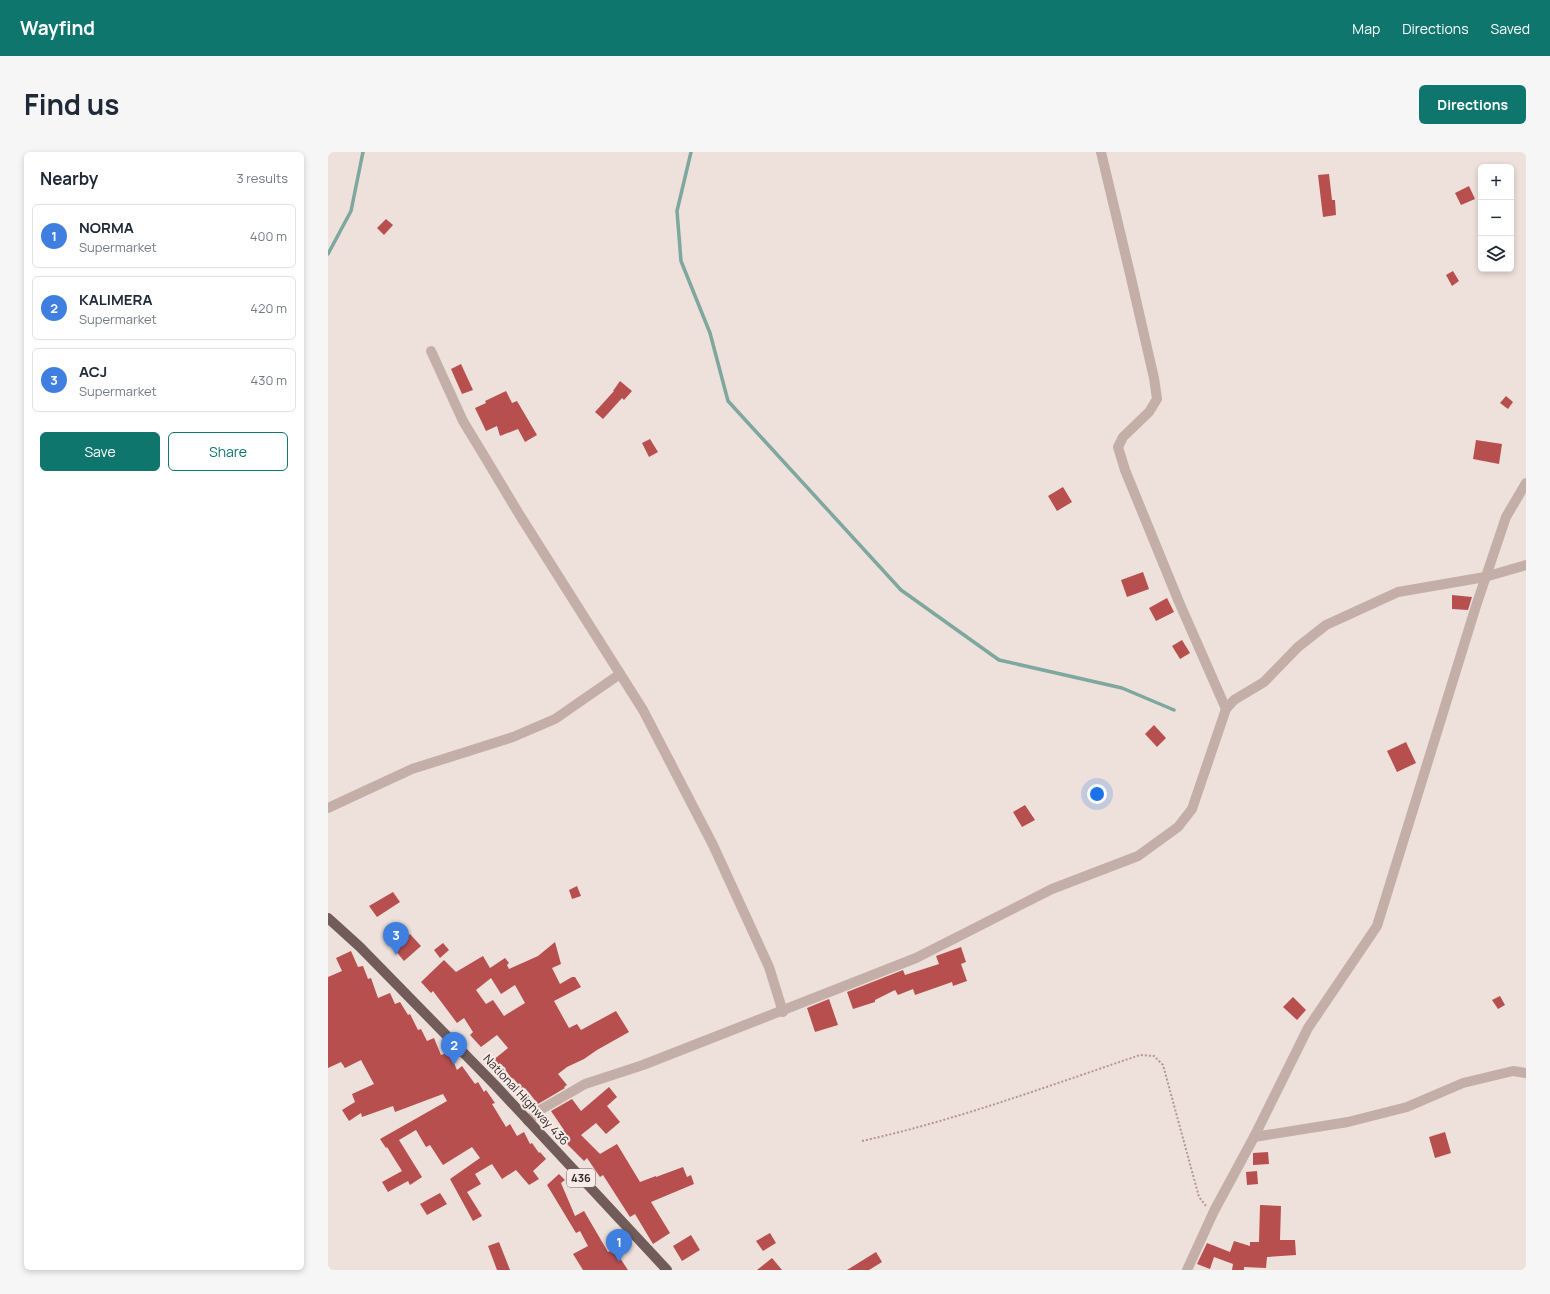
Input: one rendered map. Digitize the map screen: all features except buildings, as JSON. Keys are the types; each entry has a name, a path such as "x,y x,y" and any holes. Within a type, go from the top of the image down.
{"main road":[{"name":"National Highway 436","path":"328,918 366,952 495,1085 667,1270"}],"street":[{"path":"1101,152 1154,378 1156,399 1149,412 1123,437 1118,447 1125,470 1179,602 1226,709"},
{"path":"430,351 467,428 519,514 643,710 713,845 769,967 783,1012"},
{"path":"1187,1270 1214,1210 1254,1137 1308,1028 1377,926 1506,517 1526,483"},
{"path":"528,1121 540,1110 585,1084 643,1066 783,1012 916,958 1052,889 1138,856 1178,827 1192,809 1226,709 1234,700 1264,682 1298,647 1326,625 1398,592 1486,577 1526,565"},
{"path":"328,808 412,769 513,737 555,719 620,674"},
{"path":"1254,1137 1348,1122 1407,1108 1462,1083 1514,1071 1526,1073"}],"path":[{"path":"862,1141 913,1129 1140,1056 1154,1056 1163,1065 1199,1197 1205,1205 1214,1210"}],"waterway":[{"path":"328,254 351,211 363,152"},
{"path":"691,152 677,211 681,261 710,333 728,401 901,590 999,660 1122,688 1174,710"}],"place":[{"name":"ACJ","path":"396,955"},
{"name":"KALIMERA","path":"454,1065"},
{"name":"NORMA","path":"619,1262"}]}
